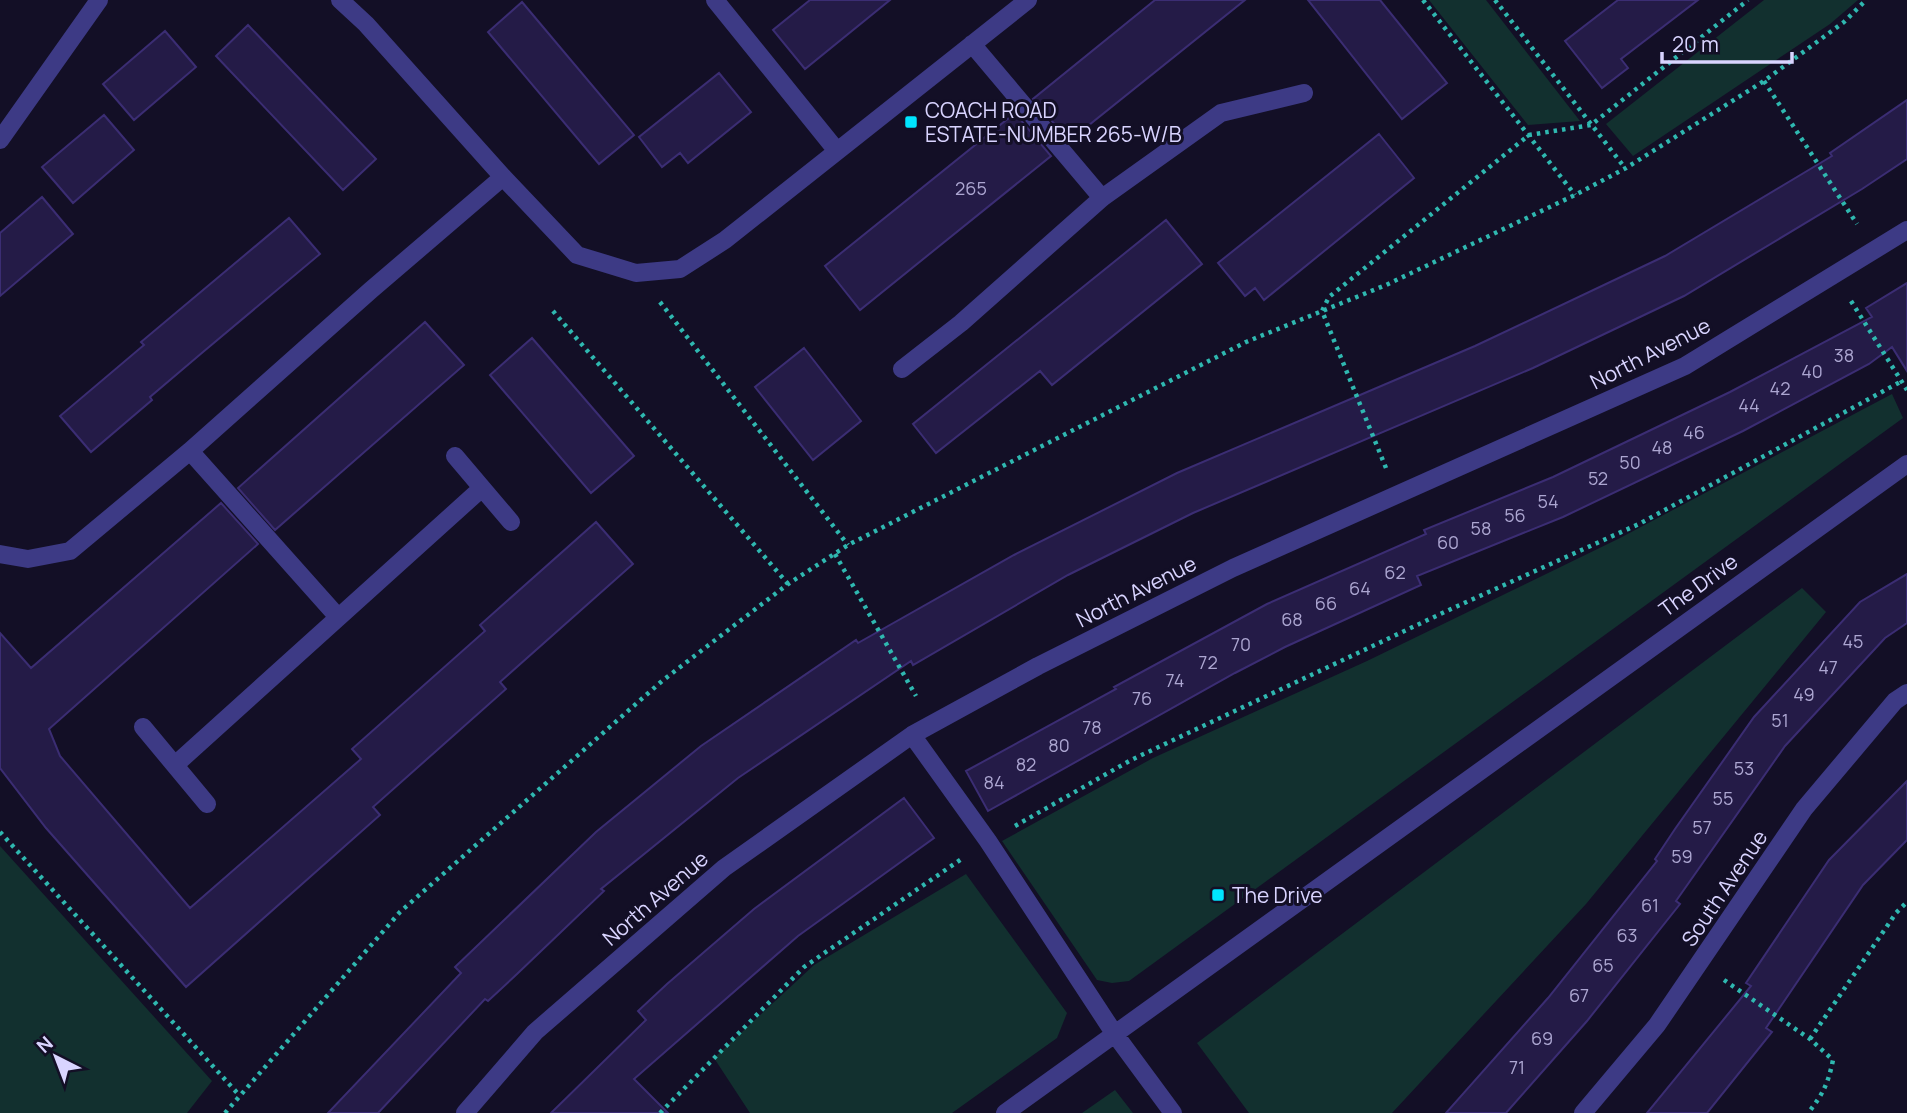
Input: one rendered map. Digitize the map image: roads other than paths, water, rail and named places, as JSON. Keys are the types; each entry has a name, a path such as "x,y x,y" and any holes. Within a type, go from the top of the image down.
{"street":[{"path":"0,140 99,0"},
{"path":"340,0 366,24 577,255 636,273 680,269 725,240 1028,0"},
{"path":"715,0 837,151"},
{"path":"972,44 1102,198"},
{"path":"902,369 961,323 1102,198 1221,113 1304,93"},
{"path":"0,554 28,559 70,551 190,451 371,289 503,177"},
{"name":"North Avenue","path":"465,1113 535,1032 724,868 912,735 1038,666 1233,568 1685,366 1907,230"},
{"path":"190,451 338,617"},
{"path":"455,456 511,522"},
{"name":"The Drive","path":"1005,1113 1907,464"},
{"path":"175,765 482,488"},
{"name":"South Avenue","path":"1583,1113 1657,1025 1804,809 1895,701 1907,693"},
{"path":"143,727 207,804"},
{"path":"912,735 988,841 1114,1033 1174,1113"}],"place":[{"name":"COACH ROAD ESTATE-NUMBER 265-W/B","path":"911,122"},
{"name":"The Drive","path":"1218,895"}]}
